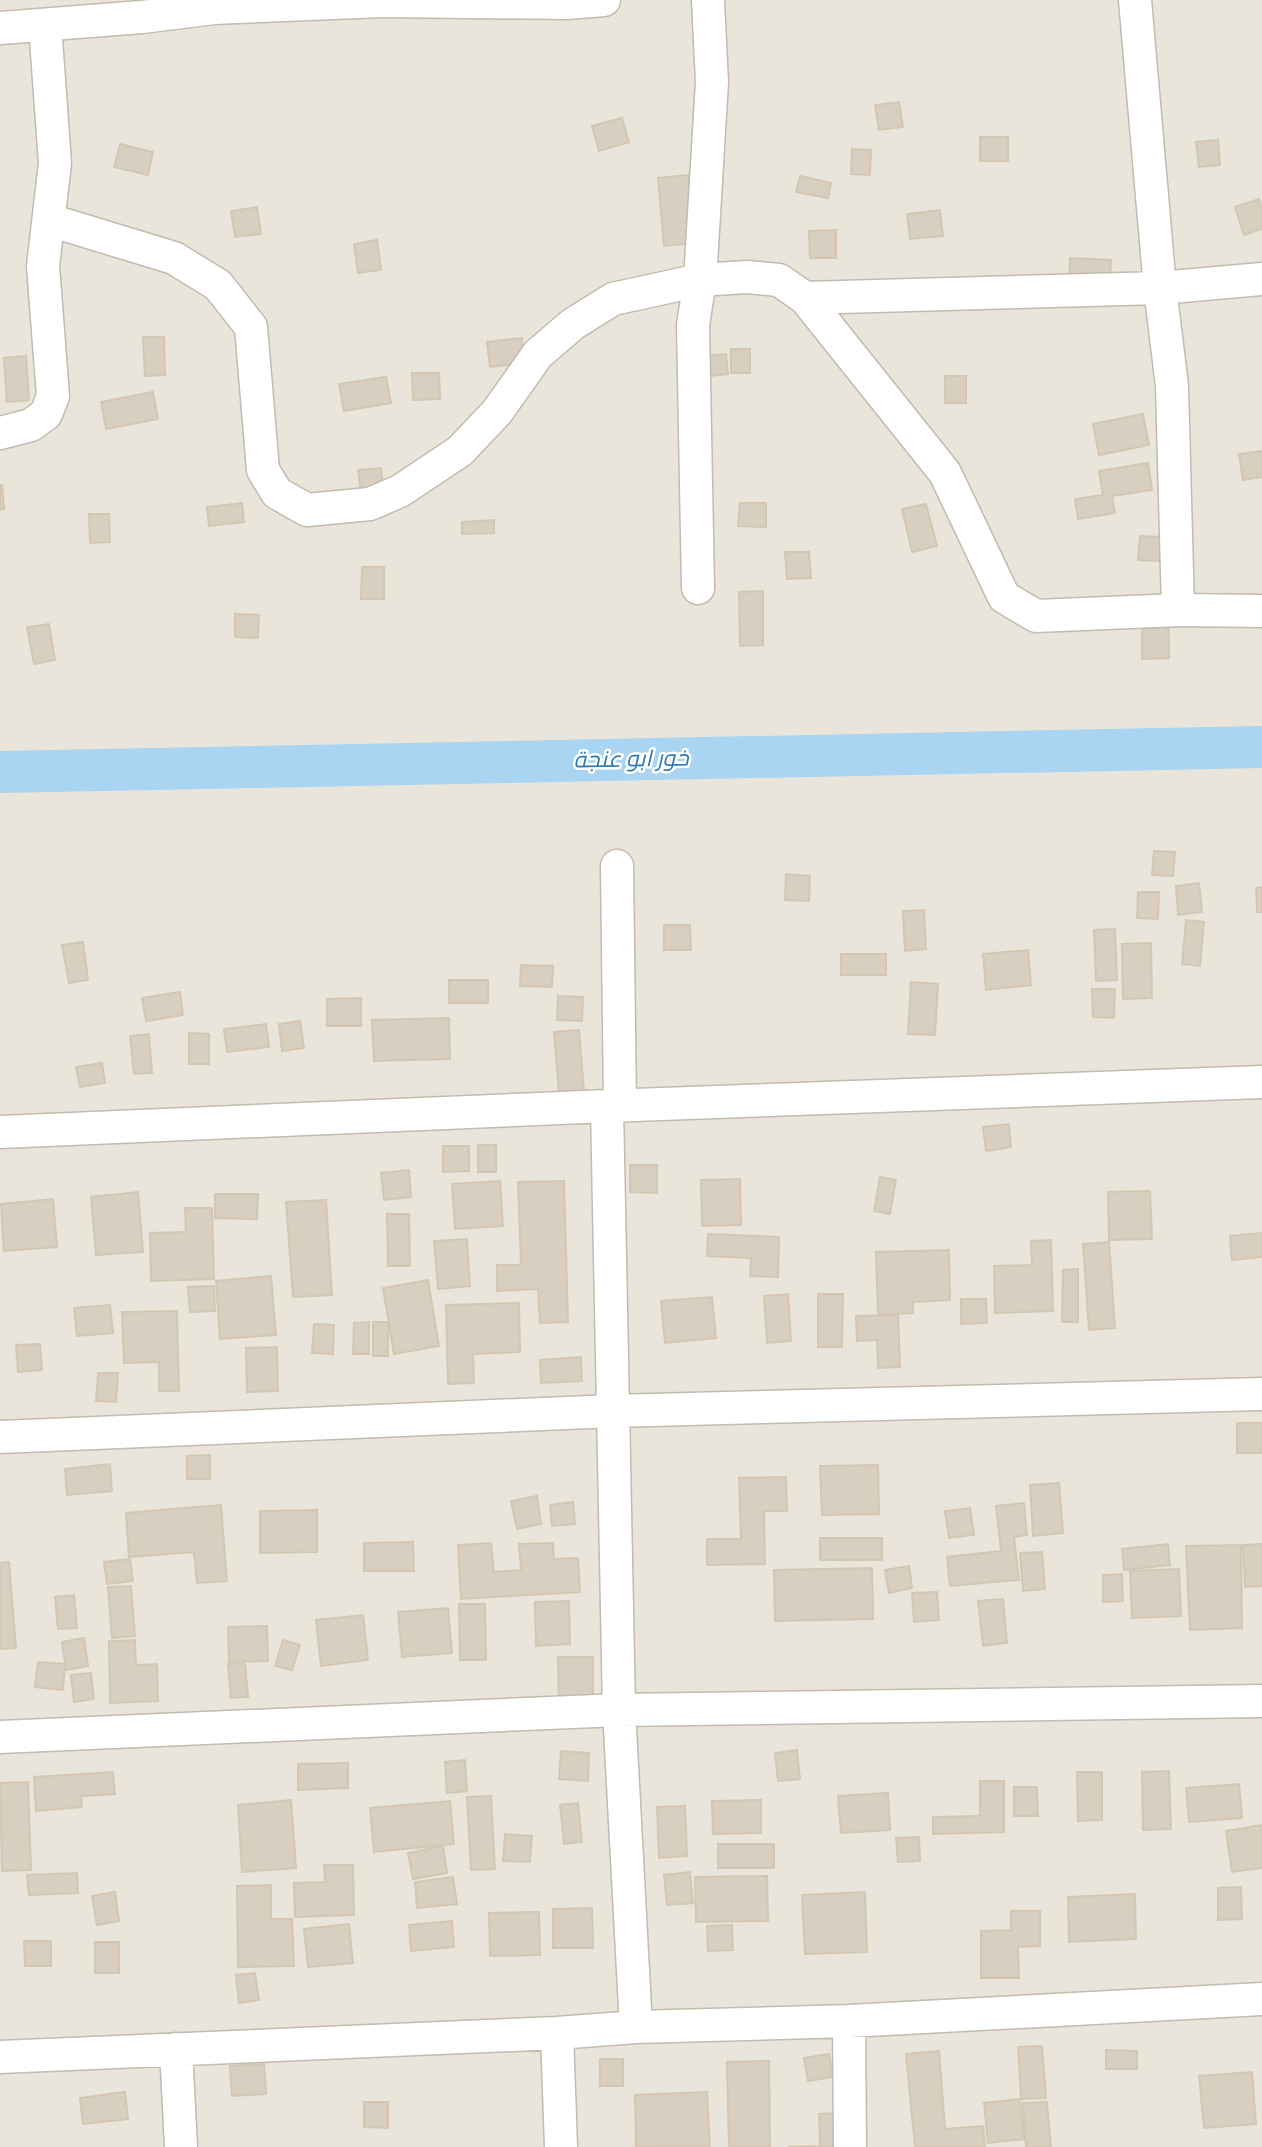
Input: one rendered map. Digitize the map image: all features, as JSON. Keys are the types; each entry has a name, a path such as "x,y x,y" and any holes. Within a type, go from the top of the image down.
{"street":[{"path":"0,28 142,17 214,8 383,1 604,0"},
{"path":"698,588 693,325 700,281 712,82 708,0"},
{"path":"1135,0 1160,288 1172,386 1178,610"},
{"path":"0,433 31,425 46,414 53,396 43,266 55,163 45,25"},
{"path":"48,220 174,258 218,285 251,327 263,470 277,493 307,510 370,504 400,491 460,452 497,412 538,354 573,324 613,299 700,281 747,277 779,280 805,298 945,473 1004,597 1036,616 1178,610 1262,611"},
{"path":"805,298 1160,288 1262,279"},
{"path":"617,866 613,1106 613,1411 619,1710 636,2026"},
{"path":"0,1132 1262,1082"},
{"path":"0,1437 613,1411 1262,1394"},
{"path":"0,1737 619,1710 1262,1701"},
{"path":"0,2057 557,2033 636,2026 849,2021 1262,1999"},
{"path":"849,2021 850,2147"},
{"path":"557,2033 561,2147"},
{"path":"176,2049 181,2147"}],"shaded area":[{"path":"0,0 1262,0 1262,2147 0,2147"}],"building":[{"path":"899,102 903,127 879,130 875,105"},
{"path":"622,118 629,142 599,151 592,126"},
{"path":"980,137 1008,137 1008,161 980,161"},
{"path":"1218,140 1220,165 1199,167 1196,142"},
{"path":"120,144 153,152 148,175 114,167"},
{"path":"852,149 871,150 870,175 851,174"},
{"path":"688,175 694,243 664,246 658,178"},
{"path":"800,176 831,183 828,198 796,192"},
{"path":"1259,199 1262,229 1244,235 1235,207"},
{"path":"257,207 261,234 235,237 231,211"},
{"path":"940,210 943,236 910,239 907,214"},
{"path":"836,230 836,258 810,258 809,231"},
{"path":"377,240 381,270 358,273 354,244"},
{"path":"1070,258 1111,260 1110,281 1069,279"},
{"path":"143,337 164,337 165,375 145,376"},
{"path":"522,338 525,363 490,367 487,342"},
{"path":"731,349 750,349 750,373 731,373"},
{"path":"726,354 728,374 701,377 699,356"},
{"path":"26,356 29,400 7,402 4,358"},
{"path":"412,373 439,373 440,399 413,400"},
{"path":"945,376 966,376 966,403 945,403"},
{"path":"386,377 391,403 344,411 339,384"},
{"path":"153,392 158,419 106,429 101,402"},
{"path":"1143,414 1149,445 1099,455 1093,424"},
{"path":"1262,451 1262,477 1243,480 1239,454"},
{"path":"1148,463 1152,490 1112,496 1115,513 1078,519 1075,499 1103,495 1099,471"},
{"path":"381,468 384,505 363,507 358,470"},
{"path":"0,485 4,509 0,510"},
{"path":"242,503 244,522 209,526 207,507"},
{"path":"740,503 766,503 766,527 738,526"},
{"path":"926,504 937,546 912,552 902,509"},
{"path":"89,514 109,514 110,542 90,543"},
{"path":"494,520 494,533 462,534 462,522"},
{"path":"1140,536 1161,537 1159,561 1138,560"},
{"path":"785,552 809,552 811,578 787,579"},
{"path":"362,567 384,567 384,599 361,599"},
{"path":"763,591 763,645 740,646 739,592"},
{"path":"1142,601 1168,601 1169,658 1142,659"},
{"path":"235,614 259,615 258,638 235,637"},
{"path":"49,624 55,660 34,664 27,627"},
{"path":"1154,851 1175,852 1173,876 1152,875"},
{"path":"786,874 810,876 809,901 785,900"},
{"path":"1199,883 1202,912 1178,915 1176,886"},
{"path":"1262,887 1262,912 1257,912 1256,888"},
{"path":"1138,892 1159,892 1158,919 1137,918"},
{"path":"924,910 926,949 905,951 903,911"},
{"path":"1186,920 1204,922 1200,966 1182,964"},
{"path":"664,925 690,925 691,950 664,950"},
{"path":"1115,929 1117,980 1096,981 1094,930"},
{"path":"83,942 88,980 69,983 62,945"},
{"path":"1151,943 1152,998 1123,999 1122,944"},
{"path":"1028,950 1031,985 986,990 983,954"},
{"path":"841,954 886,954 886,975 841,975"},
{"path":"521,965 553,966 552,987 520,986"},
{"path":"449,980 488,980 488,1003 449,1003"},
{"path":"911,982 938,984 935,1035 908,1034"},
{"path":"1092,989 1115,989 1114,1018 1093,1017"},
{"path":"180,992 183,1015 146,1021 142,998"},
{"path":"558,996 583,997 582,1021 557,1020"},
{"path":"361,998 361,1026 327,1026 327,999"},
{"path":"449,1018 450,1059 374,1061 372,1020"},
{"path":"300,1021 304,1048 282,1051 279,1024"},
{"path":"266,1024 269,1047 227,1052 224,1029"},
{"path":"579,1030 584,1091 559,1093 554,1032"},
{"path":"189,1033 209,1034 209,1064 189,1064"},
{"path":"149,1034 152,1073 134,1074 130,1036"},
{"path":"102,1063 105,1083 80,1087 76,1067"},
{"path":"1009,1124 1011,1147 986,1151 983,1127"},
{"path":"478,1145 496,1145 496,1172 478,1172"},
{"path":"443,1146 469,1146 469,1171 443,1172"},
{"path":"630,1165 657,1165 657,1193 630,1192"},
{"path":"409,1170 411,1197 384,1200 381,1173"},
{"path":"880,1177 896,1180 890,1214 874,1211"},
{"path":"740,1179 741,1225 702,1226 701,1180"},
{"path":"500,1181 503,1226 455,1229 452,1184"},
{"path":"564,1181 568,1322 540,1323 538,1289 497,1291 497,1265 521,1265 518,1182"},
{"path":"1150,1191 1152,1239 1109,1240 1108,1192"},
{"path":"138,1192 143,1252 96,1255 91,1197"},
{"path":"215,1194 258,1194 257,1219 215,1218"},
{"path":"53,1199 57,1247 4,1251 1,1204"},
{"path":"326,1200 332,1295 293,1297 286,1202"},
{"path":"185,1208 212,1208 214,1279 151,1281 150,1233 186,1232"},
{"path":"387,1214 409,1214 410,1266 388,1266"},
{"path":"1262,1233 1262,1257 1232,1260 1230,1236"},
{"path":"708,1234 779,1237 778,1277 750,1276 751,1258 707,1256"},
{"path":"467,1239 470,1286 438,1289 434,1241"},
{"path":"1051,1240 1053,1311 995,1313 994,1266 1032,1265 1031,1241"},
{"path":"1109,1242 1115,1328 1089,1330 1083,1244"},
{"path":"949,1250 950,1300 913,1302 913,1313 878,1315 876,1252"},
{"path":"1078,1269 1078,1322 1062,1322 1063,1270"},
{"path":"271,1276 276,1335 220,1339 216,1281"},
{"path":"428,1280 439,1346 394,1354 383,1288"},
{"path":"214,1286 215,1311 190,1312 188,1287"},
{"path":"788,1294 791,1341 767,1343 764,1296"},
{"path":"818,1294 843,1294 842,1347 818,1347"},
{"path":"712,1297 716,1338 665,1343 661,1301"},
{"path":"961,1299 986,1299 987,1323 961,1324"},
{"path":"519,1303 520,1352 473,1354 474,1383 448,1384 446,1305"},
{"path":"110,1305 113,1333 77,1336 74,1308"},
{"path":"177,1311 179,1391 159,1391 159,1362 124,1363 122,1312"},
{"path":"898,1315 900,1367 878,1368 877,1340 857,1341 856,1316"},
{"path":"369,1322 369,1354 353,1354 354,1323"},
{"path":"373,1322 388,1322 388,1356 373,1356"},
{"path":"314,1324 334,1325 333,1354 312,1353"},
{"path":"40,1344 42,1370 18,1372 16,1345"},
{"path":"277,1347 278,1391 247,1392 246,1348"},
{"path":"581,1357 582,1381 541,1383 540,1360"},
{"path":"98,1373 118,1373 116,1402 96,1401"},
{"path":"1237,1423 1262,1423 1262,1453 1237,1453"},
{"path":"210,1455 210,1479 187,1479 187,1456"},
{"path":"110,1464 112,1491 67,1495 65,1469"},
{"path":"878,1465 879,1514 822,1515 820,1466"},
{"path":"786,1477 787,1511 764,1511 765,1564 707,1565 707,1539 741,1539 739,1478"},
{"path":"1059,1483 1063,1533 1033,1536 1030,1485"},
{"path":"537,1496 541,1524 517,1529 511,1501"},
{"path":"573,1502 575,1524 552,1526 550,1505"},
{"path":"1024,1503 1027,1535 1014,1537 1019,1580 950,1586 947,1557 1001,1551 996,1506"},
{"path":"221,1505 227,1581 197,1583 194,1552 129,1557 126,1513"},
{"path":"970,1508 974,1535 949,1538 945,1511"},
{"path":"317,1510 317,1552 260,1553 260,1511"},
{"path":"820,1538 882,1538 882,1560 820,1560"},
{"path":"413,1542 414,1571 364,1571 364,1543"},
{"path":"491,1543 494,1572 521,1570 519,1544 553,1543 554,1559 578,1558 580,1592 461,1599 458,1545"},
{"path":"1168,1544 1170,1565 1124,1570 1122,1549"},
{"path":"1262,1544 1262,1586 1245,1587 1243,1545"},
{"path":"1241,1545 1242,1628 1190,1630 1186,1546"},
{"path":"1042,1552 1045,1589 1023,1591 1020,1553"},
{"path":"130,1559 133,1581 107,1584 104,1562"},
{"path":"9,1562 16,1648 0,1649 0,1563"},
{"path":"909,1566 912,1588 889,1593 885,1570"},
{"path":"872,1568 873,1619 775,1621 774,1570"},
{"path":"1179,1569 1181,1616 1132,1618 1130,1571"},
{"path":"1122,1574 1123,1601 1103,1602 1103,1575"},
{"path":"131,1586 135,1636 112,1638 108,1587"},
{"path":"937,1592 939,1620 914,1622 912,1593"},
{"path":"74,1595 77,1628 58,1629 55,1597"},
{"path":"1003,1599 1007,1643 983,1646 978,1601"},
{"path":"569,1601 570,1644 536,1646 535,1602"},
{"path":"459,1604 485,1604 486,1660 460,1660"},
{"path":"448,1608 452,1653 402,1657 398,1612"},
{"path":"363,1615 368,1660 321,1666 316,1620"},
{"path":"267,1626 268,1661 229,1662 228,1627"},
{"path":"84,1638 88,1666 66,1670 62,1642"},
{"path":"135,1640 136,1665 157,1664 158,1701 110,1703 109,1641"},
{"path":"283,1640 300,1645 292,1670 275,1666"},
{"path":"558,1657 593,1657 593,1708 559,1708"},
{"path":"38,1662 65,1664 63,1690 35,1687"},
{"path":"245,1663 248,1697 231,1698 228,1664"},
{"path":"91,1673 94,1699 74,1702 71,1675"},
{"path":"797,1750 800,1779 778,1781 775,1753"},
{"path":"561,1751 589,1753 588,1781 559,1779"},
{"path":"465,1760 467,1791 447,1793 445,1762"},
{"path":"348,1763 348,1788 298,1790 298,1764"},
{"path":"1169,1771 1171,1829 1143,1830 1142,1772"},
{"path":"113,1772 115,1794 81,1796 82,1807 36,1811 34,1777"},
{"path":"1077,1772 1102,1772 1102,1820 1078,1821"},
{"path":"980,1781 1004,1781 1004,1832 933,1834 933,1817 980,1816"},
{"path":"28,1782 31,1870 2,1871 0,1783"},
{"path":"1239,1784 1242,1818 1189,1822 1186,1788"},
{"path":"1014,1787 1037,1787 1038,1816 1014,1816"},
{"path":"888,1793 890,1830 841,1833 838,1796"},
{"path":"491,1796 495,1869 471,1870 467,1797"},
{"path":"291,1800 296,1868 242,1872 238,1805"},
{"path":"761,1800 761,1833 713,1834 712,1801"},
{"path":"450,1801 454,1844 374,1852 370,1808"},
{"path":"578,1803 582,1842 564,1844 560,1805"},
{"path":"685,1806 687,1856 659,1858 657,1807"},
{"path":"1262,1825 1262,1868 1232,1872 1226,1831"},
{"path":"505,1834 532,1836 530,1862 503,1861"},
{"path":"919,1837 920,1861 898,1862 896,1838"},
{"path":"718,1844 774,1844 774,1868 718,1868"},
{"path":"443,1846 447,1873 413,1879 408,1853"},
{"path":"324,1865 353,1865 354,1915 295,1917 294,1883 325,1882"},
{"path":"690,1872 693,1903 667,1905 664,1875"},
{"path":"77,1873 78,1893 29,1895 27,1875"},
{"path":"767,1876 768,1921 696,1922 695,1877"},
{"path":"453,1877 457,1904 417,1908 415,1882"},
{"path":"271,1885 271,1919 292,1919 294,1966 238,1967 237,1886"},
{"path":"1241,1887 1242,1919 1218,1920 1218,1888"},
{"path":"115,1892 119,1921 97,1925 92,1896"},
{"path":"865,1892 867,1952 805,1954 802,1895"},
{"path":"1135,1894 1136,1939 1069,1942 1068,1897"},
{"path":"592,1908 593,1948 553,1948 553,1909"},
{"path":"1011,1911 1040,1911 1040,1946 1018,1947 1019,1978 981,1978 981,1931 1011,1930"},
{"path":"539,1912 540,1955 490,1956 489,1913"},
{"path":"452,1921 454,1947 411,1951 409,1925"},
{"path":"349,1924 353,1963 308,1967 304,1929"},
{"path":"732,1925 733,1950 708,1951 707,1926"},
{"path":"24,1941 51,1941 51,1966 25,1966"},
{"path":"95,1942 119,1942 119,1973 95,1973"},
{"path":"255,1973 259,2000 239,2003 236,1975"},
{"path":"1042,2046 1046,2098 1021,2099 1018,2047"},
{"path":"1106,2050 1137,2051 1137,2069 1106,2069"},
{"path":"939,2051 945,2129 983,2126 985,2147 915,2147 906,2054"},
{"path":"829,2054 833,2077 808,2081 804,2058"},
{"path":"600,2059 623,2059 623,2086 600,2086"},
{"path":"769,2061 770,2147 729,2147 727,2062"},
{"path":"264,2064 266,2094 232,2096 230,2066"},
{"path":"1252,2072 1256,2124 1204,2128 1199,2076"},
{"path":"125,2092 128,2119 83,2124 80,2098"},
{"path":"707,2092 710,2146 636,2147 635,2095"},
{"path":"1020,2099 1024,2139 988,2143 984,2103"},
{"path":"364,2102 388,2102 388,2128 364,2127"},
{"path":"1047,2102 1051,2147 1026,2147 1023,2103"},
{"path":"834,2113 835,2147 788,2147 820,2146 819,2114"}],"waterway":[{"name":"خور ابو عنجة","path":"0,772 1262,747"}]}
